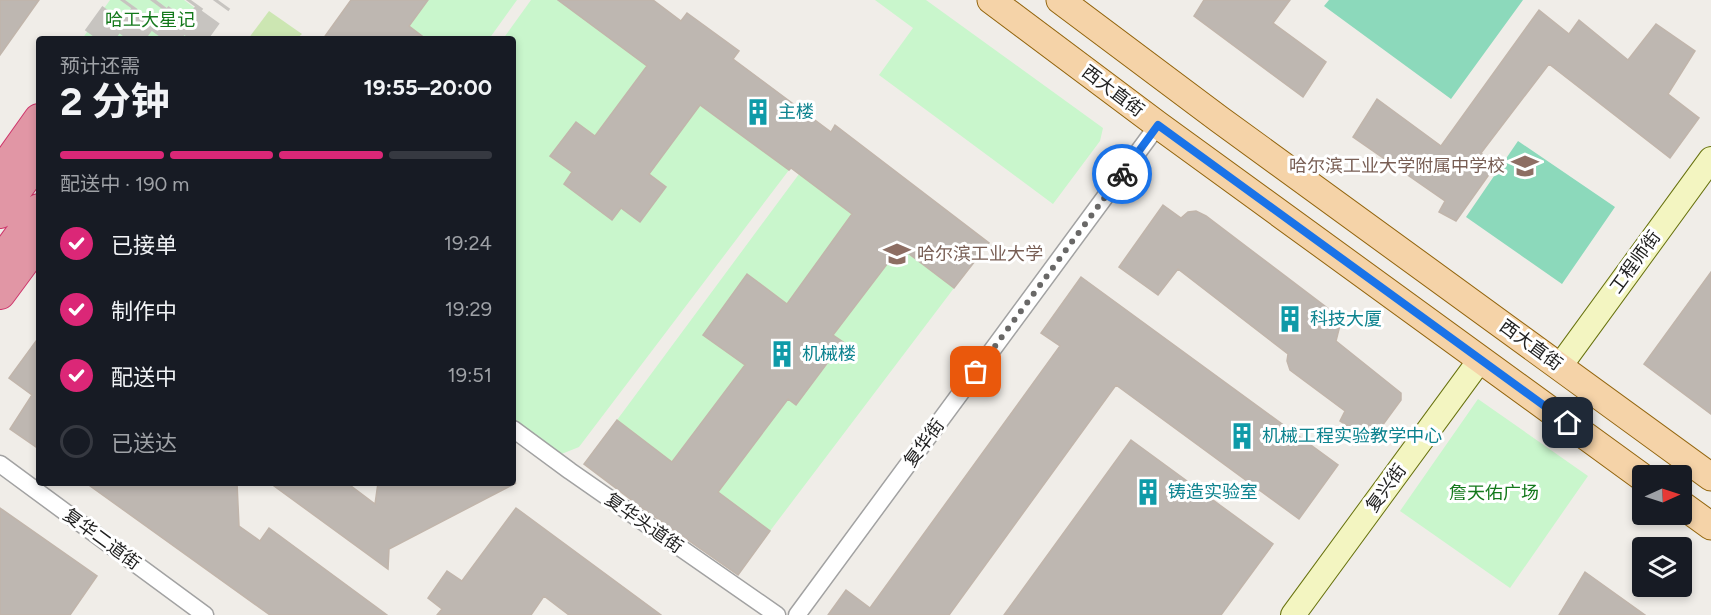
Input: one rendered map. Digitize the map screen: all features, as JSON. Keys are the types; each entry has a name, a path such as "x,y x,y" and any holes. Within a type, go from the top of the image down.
{"highway":[{"path":"0,174 36,123"},
{"path":"0,213 36,163"},
{"path":"0,262 36,213"},
{"path":"0,294 36,246"}],"main road":[{"name":"西大直街","path":"991,0 1158,125 1632,470"},
{"name":"西大直街","path":"1060,0 1219,119 1711,477"},
{"path":"1692,512 1711,526"}],"street":[{"name":"复华街","path":"797,615 1158,125"},
{"name":"工程师街","path":"1560,366 1711,159"},
{"name":"复兴街","path":"1293,615 1480,360"},
{"name":"复华头道街","path":"516,431 777,615"},
{"name":"复华二道街","path":"0,464 205,615"}],"green space":[{"name":"哈工大星记","path":"110,0 184,0 218,25 209,36 84,36"},
{"path":"428,0 517,0 491,36 422,36 409,26"},
{"path":"531,0 558,0 656,72 637,79 595,136 576,122 551,156 572,172 564,184 612,220 621,208 640,222 665,187 649,174 690,98 789,170 579,447 559,455 516,422 516,36 505,36"},
{"path":"875,0 926,0 1103,128 1100,141 1053,204 879,75 913,28"},
{"path":"1329,0 1523,0 1451,99 1324,6"},
{"path":"269,11 302,34 300,36 250,36"},
{"path":"1518,141 1615,207 1562,284 1466,217"},
{"path":"799,174 852,214 787,304 747,275 704,335 745,365 672,462 617,420"},
{"path":"900,247 954,288 770,531 718,492 788,399 796,405 843,343 833,335"},
{"name":"詹天佑广场","path":"1478,399 1588,476 1510,588 1400,511"}],"building":[{"path":"0,0 39,0 0,55"},
{"path":"351,0 428,0 409,26 422,36 325,36"},
{"name":"机械楼","path":"558,0 653,0 681,21 687,13 739,51 733,59 831,132 835,125 989,243 954,288 900,247 833,335 843,342 796,405 788,399 718,492 770,531 738,575 584,464 617,420 672,462 745,365 703,335 747,274 787,304 852,214 791,168 789,170 700,105 649,174 666,187 640,222 621,208 612,220 564,184 572,172 550,156 576,122 595,136 647,66"},
{"path":"1204,0 1290,0 1273,23 1326,62 1303,97 1194,16"},
{"path":"1539,10 1569,34 1579,20 1628,60 1656,24 1695,51 1668,94 1699,118 1670,158 1549,64 1481,153 1495,166 1456,221 1439,212 1445,201 1353,137 1377,99 1441,146"},
{"name":"科技大厦","path":"1163,205 1181,218 1188,212 1196,211 1206,216 1334,313 1340,325 1336,341 1401,393 1401,400 1371,441 1340,421 1345,411 1290,370 1287,361 1288,354 1178,269 1158,295 1119,267"},
{"path":"1711,272 1711,414 1644,364"},
{"name":"机械工程实验教学中心","path":"1081,277 1338,465 1299,519 1116,385 949,615 828,615 846,590 870,608 1060,346 1041,333"},
{"path":"36,341 36,447 10,429 32,395 9,378"},
{"name":"铸造实验室","path":"1131,440 1273,544 1221,615 1004,615"},
{"path":"90,486 237,486 239,526 260,541 269,528 387,615 270,615"},
{"path":"274,486 351,486 375,504 378,486 510,486 389,549 388,569"},
{"path":"0,508 97,576 70,615 0,615"},
{"path":"516,508 661,615 569,615 544,596 531,615 437,615 442,609 428,598 447,571 462,581"},
{"path":"1585,572 1645,615 1559,615"}],"tunnel":[{"path":"99,36 125,0"},
{"path":"129,36 156,0"},
{"path":"165,36 191,0"},
{"path":"192,36 218,0"}],"way so far":[{"path":"976,372 1122,174"}],"place":[{"name":"主楼","path":"758,112"},
{"name":"哈尔滨工业大学附属中学校","path":"1525,166"},
{"name":"哈尔滨工业大学","path":"897,254"},
{"name":"科技大厦","path":"1290,319"},
{"name":"机械楼","path":"782,354"},
{"name":"机械工程实验教学中心","path":"1242,436"},
{"name":"铸造实验室","path":"1148,492"}],"route":[{"path":"1122,174 1158,125 1568,423"}]}
